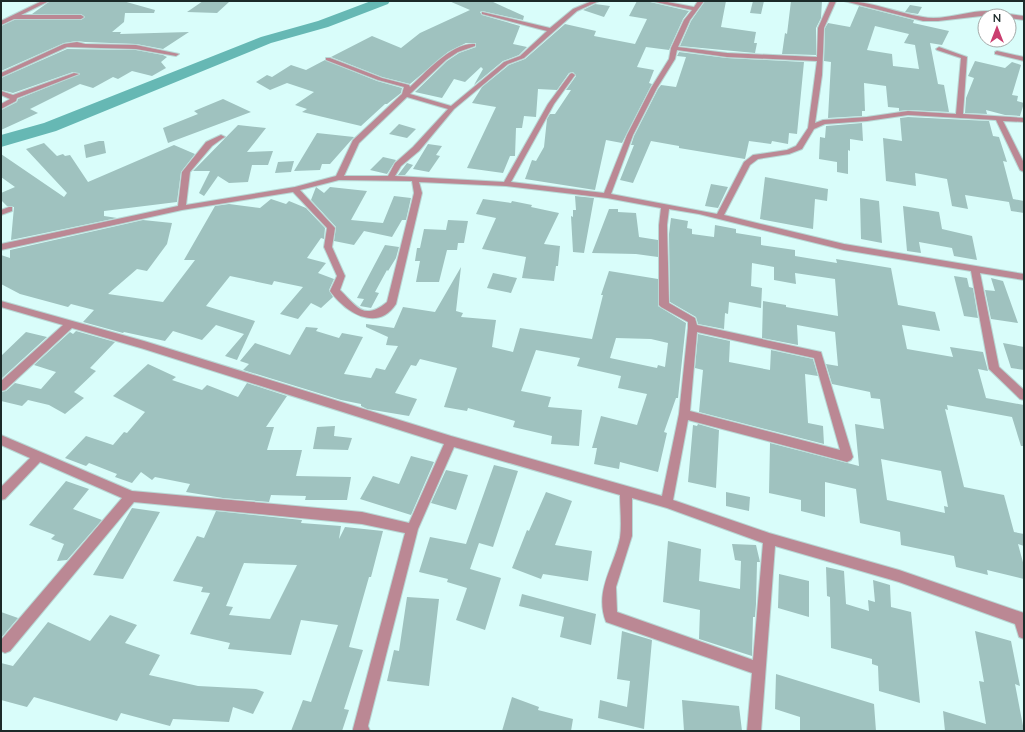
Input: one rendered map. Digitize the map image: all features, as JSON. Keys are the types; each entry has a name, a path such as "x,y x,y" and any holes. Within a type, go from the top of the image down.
{"street":[{"path":"1,23 46,1"},
{"path":"390,178 398,165 416,149 452,108 506,63 522,58 551,30 575,10 596,1"},
{"path":"654,1 695,9"},
{"path":"607,196 630,135 654,88 672,60 674,48 687,20 701,1"},
{"path":"719,217 748,164 756,157 789,152 798,147 811,128 820,59 821,28 833,1"},
{"path":"847,1 880,7 923,19 938,19 977,14"},
{"path":"484,13 551,30"},
{"path":"11,17 81,17"},
{"path":"1,75 66,46 77,44 85,46 136,47 176,54"},
{"path":"338,178 356,142 363,134 444,59 456,51 474,45"},
{"path":"674,48 728,54 820,59"},
{"path":"939,49 964,57 959,116"},
{"path":"997,53 1024,59"},
{"path":"328,59 380,79 407,86 405,94"},
{"path":"1,93 13,97 76,74"},
{"path":"506,184 551,104 572,75"},
{"path":"405,94 452,108"},
{"path":"1,107 14,100 13,97"},
{"path":"811,128 823,122 832,120 867,119 908,113 999,120 1024,120"},
{"path":"999,120 1024,170"},
{"path":"182,208 186,172 210,144 221,137"},
{"path":"1,247 182,208 295,189 338,178 390,178 506,184 607,196 719,217 844,247 1024,277"},
{"path":"295,189 330,228 328,247 341,276 335,291 360,314 370,317 381,314 391,304 418,192 415,179"},
{"path":"665,206 663,225 664,305 692,320 693,328 684,414 667,503"},
{"path":"1,213 9,209"},
{"path":"975,268 994,369 1024,396"},
{"path":"1,304 451,441 667,503 769,539 899,576 1023,624"},
{"path":"1,387 70,324"},
{"path":"684,414 848,458 818,355 693,328"},
{"path":"1,440 131,496 362,518 412,530"},
{"path":"363,731 360,729 412,530 451,441"},
{"path":"1,495 39,456"},
{"path":"626,492 625,542 610,580 607,600 611,617 758,668"},
{"path":"5,646 131,496"},
{"path":"754,731 769,539"}],"building":[{"path":"50,1 123,1 155,10 154,13 125,13 124,22 112,32 121,32 120,34 189,32 163,49 136,44 77,41 64,43 1,71 1,26 14,20 81,20 85,17 81,14 32,14"},
{"path":"203,1 229,2 217,13 187,12"},
{"path":"449,1 491,1 524,16 523,20 482,11 480,12 482,15 520,26 513,44 527,47 519,55 503,61 474,85 483,69 481,67 465,82 454,79 442,98 415,92 447,61 459,53 476,47 476,43 466,43 448,52 410,84 382,77 331,57 372,36 401,48 420,33 470,10"},
{"path":"637,1 650,2 689,11 683,19 669,50 646,47 637,67 654,70 649,83 652,84 622,143 606,140 595,190 525,179 532,160 536,161 544,147 547,119 550,114 555,114 571,90 566,90 576,76 573,72 569,73 557,90 538,89 536,117 524,116 522,128 516,128 515,156 510,156 503,173 467,168 496,107 472,103 482,87 509,65 525,59 565,24 596,31 594,36 635,44 647,19 629,16"},
{"path":"705,1 726,1 721,27 756,32 754,43 757,43 755,53 680,46 691,21"},
{"path":"753,1 764,1 761,14 750,13"},
{"path":"791,1 822,1 821,18 816,28 816,55 782,54 785,33 787,34"},
{"path":"595,4 610,6 604,17 583,10"},
{"path":"910,5 922,7 918,14 905,12"},
{"path":"859,6 914,20 913,23 949,31 942,45 930,43 938,84 944,85 949,112 899,111 899,108 888,107 886,86 864,83 865,111 862,111 862,116 828,118 831,62 824,61 825,28 828,23 850,27","holes":["875,26 909,34 904,43 915,45 919,69 893,66 892,54 867,50"]},
{"path":"67,49 136,50 163,55 167,57 161,62 166,68 152,76 132,71 118,79 113,77 93,88 80,84 30,109 38,113 1,130 1,110 17,102 18,99 80,74 73,72 13,93 1,90 1,78"},
{"path":"679,52 727,58 804,62 797,134 789,133 788,144 772,141 771,144 749,141 745,159 679,148 679,146 651,141 633,183 620,180 634,145 631,145 634,136 658,89 661,85 676,87 686,57 677,56"},
{"path":"325,60 377,81 402,88 401,93 385,104 361,126 302,112 307,109 295,105 314,92 287,83 270,90 256,82 267,75 272,77 291,65 306,70"},
{"path":"975,61 1005,68 1012,62 1021,65 1012,95 1018,96 1017,101 1024,103 1020,116 1005,115 986,110 987,114 965,113 966,98 974,78 968,76"},
{"path":"223,99 251,112 168,143 163,128 198,114 194,111"},
{"path":"908,117 989,121 993,136 999,137 1007,162 1003,161 1013,199 1024,201 1024,213 1011,211 1009,202 965,195 968,209 952,206 947,179 915,173 916,186 886,181 883,138 902,141 900,118"},
{"path":"862,123 863,141 850,139 850,151 848,150 848,174 837,172 837,162 819,159 820,137 825,138 826,126"},
{"path":"399,124 416,129 407,138 389,134"},
{"path":"238,125 266,128 247,152 273,151 268,165 252,165 248,182 229,183 218,176 204,196 199,193 210,171 193,171"},
{"path":"317,133 354,137 330,164 322,164 320,170 294,171"},
{"path":"104,141 106,153 86,158 84,145"},
{"path":"44,143 57,156 63,154 65,156 70,155 88,182 174,145 195,154 181,172 177,202 104,211 104,216 117,218 11,240 14,207 7,206 1,200 1,193 15,187 1,177 1,154 64,197 67,193 26,149"},
{"path":"428,144 442,146 436,155 440,156 429,172 413,169"},
{"path":"383,157 396,160 387,174 370,170"},
{"path":"294,161 291,172 275,173 278,162"},
{"path":"407,163 413,165 405,175 398,175"},
{"path":"765,177 828,189 827,201 815,199 813,229 760,219"},
{"path":"711,184 728,187 718,208 705,206"},
{"path":"316,187 324,193 330,187 367,191 351,220 383,223 394,196 411,198 406,220 402,220 392,237 364,231 354,245 334,241 336,227 311,200"},
{"path":"575,196 594,198 584,253 573,252 571,216 573,217 573,210 576,210"},
{"path":"860,198 879,201 882,243 861,239"},
{"path":"271,199 286,204 289,201 306,208 325,228 324,239 321,238 307,258 326,263 318,273 334,279 329,290 333,297 321,308 311,303 298,319 280,314 303,287 274,281 272,285 230,276 206,306 255,321 237,360 225,356 244,334 216,325 202,340 173,331 165,341 123,333 83,322 94,310 71,304 68,307 20,294 1,284 1,255 10,258 10,250 143,220 172,223 167,244 147,271 137,269 108,294 163,302 195,260 184,260 215,206 229,204 260,208"},
{"path":"483,199 511,203 512,201 559,213 544,244 560,246 558,266 556,266 554,281 522,278 526,257 482,249 496,218 476,214"},
{"path":"903,206 939,212 942,229 972,236 977,260 954,256 952,248 919,242 921,253 907,251"},
{"path":"609,209 618,209 618,212 636,213 639,237 658,240 658,257 636,254 592,253"},
{"path":"671,218 688,221 687,228 692,229 692,234 714,237 715,225 736,229 736,233 761,237 761,245 795,250 795,256 837,263 836,259 891,268 898,305 935,312 940,331 902,325 907,349 953,357 950,347 983,352 988,371 978,369 986,398 1024,405 1024,446 1021,446 1012,417 947,405 948,410 945,409 964,487 1004,495 1014,532 1024,534 1024,546 1018,544 1024,566 1024,579 987,570 988,575 956,567 954,556 901,545 900,532 860,523 856,489 825,482 825,517 801,511 801,500 769,493 770,443 859,466 855,424 884,429 880,399 871,398 870,392 832,384 826,364 838,366 835,332 797,325 798,345 762,338 763,301 786,305 786,307 838,316 835,279 795,273 796,284 774,280 774,267 752,263 751,286 762,288 761,308 729,302 728,314 725,313 724,329 698,324 696,317 670,302 669,234","holes":["881,459 941,471 948,507 944,506 945,513 887,500"]},
{"path":"448,220 468,221 464,243 458,243 457,250 447,250 439,282 416,282 420,261 415,261 417,248 420,248 424,229 446,230"},
{"path":"385,245 399,247 396,258 388,271 387,270 375,292 379,293 371,308 360,306 364,299 357,298"},
{"path":"461,267 456,311 463,313 461,317 496,320 492,347 513,352 520,328 592,339 603,295 601,295 609,271 658,279 658,306 686,323 678,398 676,398 664,432 667,433 658,472 620,462 619,469 594,464 597,448 592,448 601,416 637,425 647,394 618,388 621,376 577,366 580,358 536,350 521,391 551,397 548,407 582,410 579,446 551,444 552,436 513,427 515,421 468,408 467,411 444,407 457,368 420,359 416,366 411,365 395,393 417,399 409,416 367,409 361,406 361,404 341,400 243,370 249,364 240,361 255,343 290,355 306,327 318,328 316,331 339,338 342,333 363,337 344,374 371,378 376,368 385,370 398,346 386,345 388,337 366,327 366,324 394,328 403,307 435,312","holes":["616,338 651,339 668,343 665,367 658,365 657,368 610,358"]},
{"path":"493,273 517,278 511,293 487,288"},
{"path":"954,276 967,278 969,287 973,288 978,318 964,316"},
{"path":"991,278 1003,281 1018,323 991,319 985,290 995,291"},
{"path":"76,331 115,342 90,368 96,371 74,392 84,398 65,414 49,405 28,400 22,406 1,401 1,392 6,391 15,383 41,389 56,372 34,365 70,332 73,334"},
{"path":"26,332 47,337 1,379 1,356"},
{"path":"698,334 730,341 729,362 770,370 771,350 813,359 818,376 805,374 808,423 823,426 824,444 699,412 703,370 695,368"},
{"path":"1003,343 1024,347 1024,370 1011,368"},
{"path":"148,364 176,377 172,380 202,390 207,385 238,397 247,383 287,396 266,427 274,427 267,450 302,450 296,476 351,477 347,500 305,500 306,496 271,495 269,502 223,498 186,492 190,484 155,477 152,480 141,472 132,483 115,477 117,474 89,463 86,466 65,458 86,436 113,445 124,432 127,433 145,412 113,396"},
{"path":"698,424 719,430 716,488 688,482 693,425 697,426"},
{"path":"335,426 334,436 352,438 348,450 313,449 317,427"},
{"path":"411,456 434,462 411,515 360,499 373,476 399,484"},
{"path":"494,465 518,471 493,547 479,543 470,569 501,578 485,630 456,620 467,588 447,582 448,579 419,572 430,537 466,544"},
{"path":"446,470 468,475 456,510 431,503"},
{"path":"66,481 89,489 73,509 102,520 67,560 57,561 64,544 51,539 55,535 29,525"},
{"path":"546,492 572,501 555,545 592,551 588,581 543,574 541,579 512,568 527,530 529,531"},
{"path":"726,492 750,497 749,511 726,506"},
{"path":"132,508 160,512 123,579 93,575"},
{"path":"216,511 302,520 301,523 341,526 339,539 345,527 383,531 371,577 369,577 349,647 363,650 344,709 349,710 342,731 291,731 303,700 311,702 338,625 301,620 291,655 228,649 230,643 190,634 210,593 201,592 203,587 173,581 197,536 204,538","holes":["244,563 297,565 270,619 229,615 233,607 226,606"]},
{"path":"668,541 701,549 699,581 740,589 741,561 735,560 732,544 756,545 760,562 757,562 756,604 755,617 753,617 752,656 699,639 700,610 663,602"},
{"path":"826,567 844,571 846,604 869,611 868,600 875,602 873,580 890,585 891,607 911,612 920,703 879,691 878,666 872,664 872,659 831,648 830,597 827,596"},
{"path":"779,574 809,581 809,617 778,608"},
{"path":"522,594 596,614 591,645 560,637 564,617 519,606"},
{"path":"407,597 439,599 429,686 387,681 394,650 399,651"},
{"path":"1,612 18,618 1,638"},
{"path":"110,615 137,625 125,643 160,655 149,675 198,686 256,689 264,692 253,714 233,707 229,722 173,719 170,726 121,713 117,721 34,697 27,707 1,700 1,663 13,666 48,622 90,641"},
{"path":"622,631 652,640 644,729 598,718 600,700 627,707 630,681 617,679"},
{"path":"975,631 1011,641 1020,686 1015,684 1024,731 945,731 943,711 986,724 979,681 984,682"},
{"path":"776,674 874,704 876,731 800,731 800,717 775,709"},
{"path":"512,697 539,707 538,710 573,719 571,731 502,731"},
{"path":"682,700 739,706 742,731 684,731"}],"waterway":[{"path":"1,141 50,127 266,40 323,24 383,1"}]}
